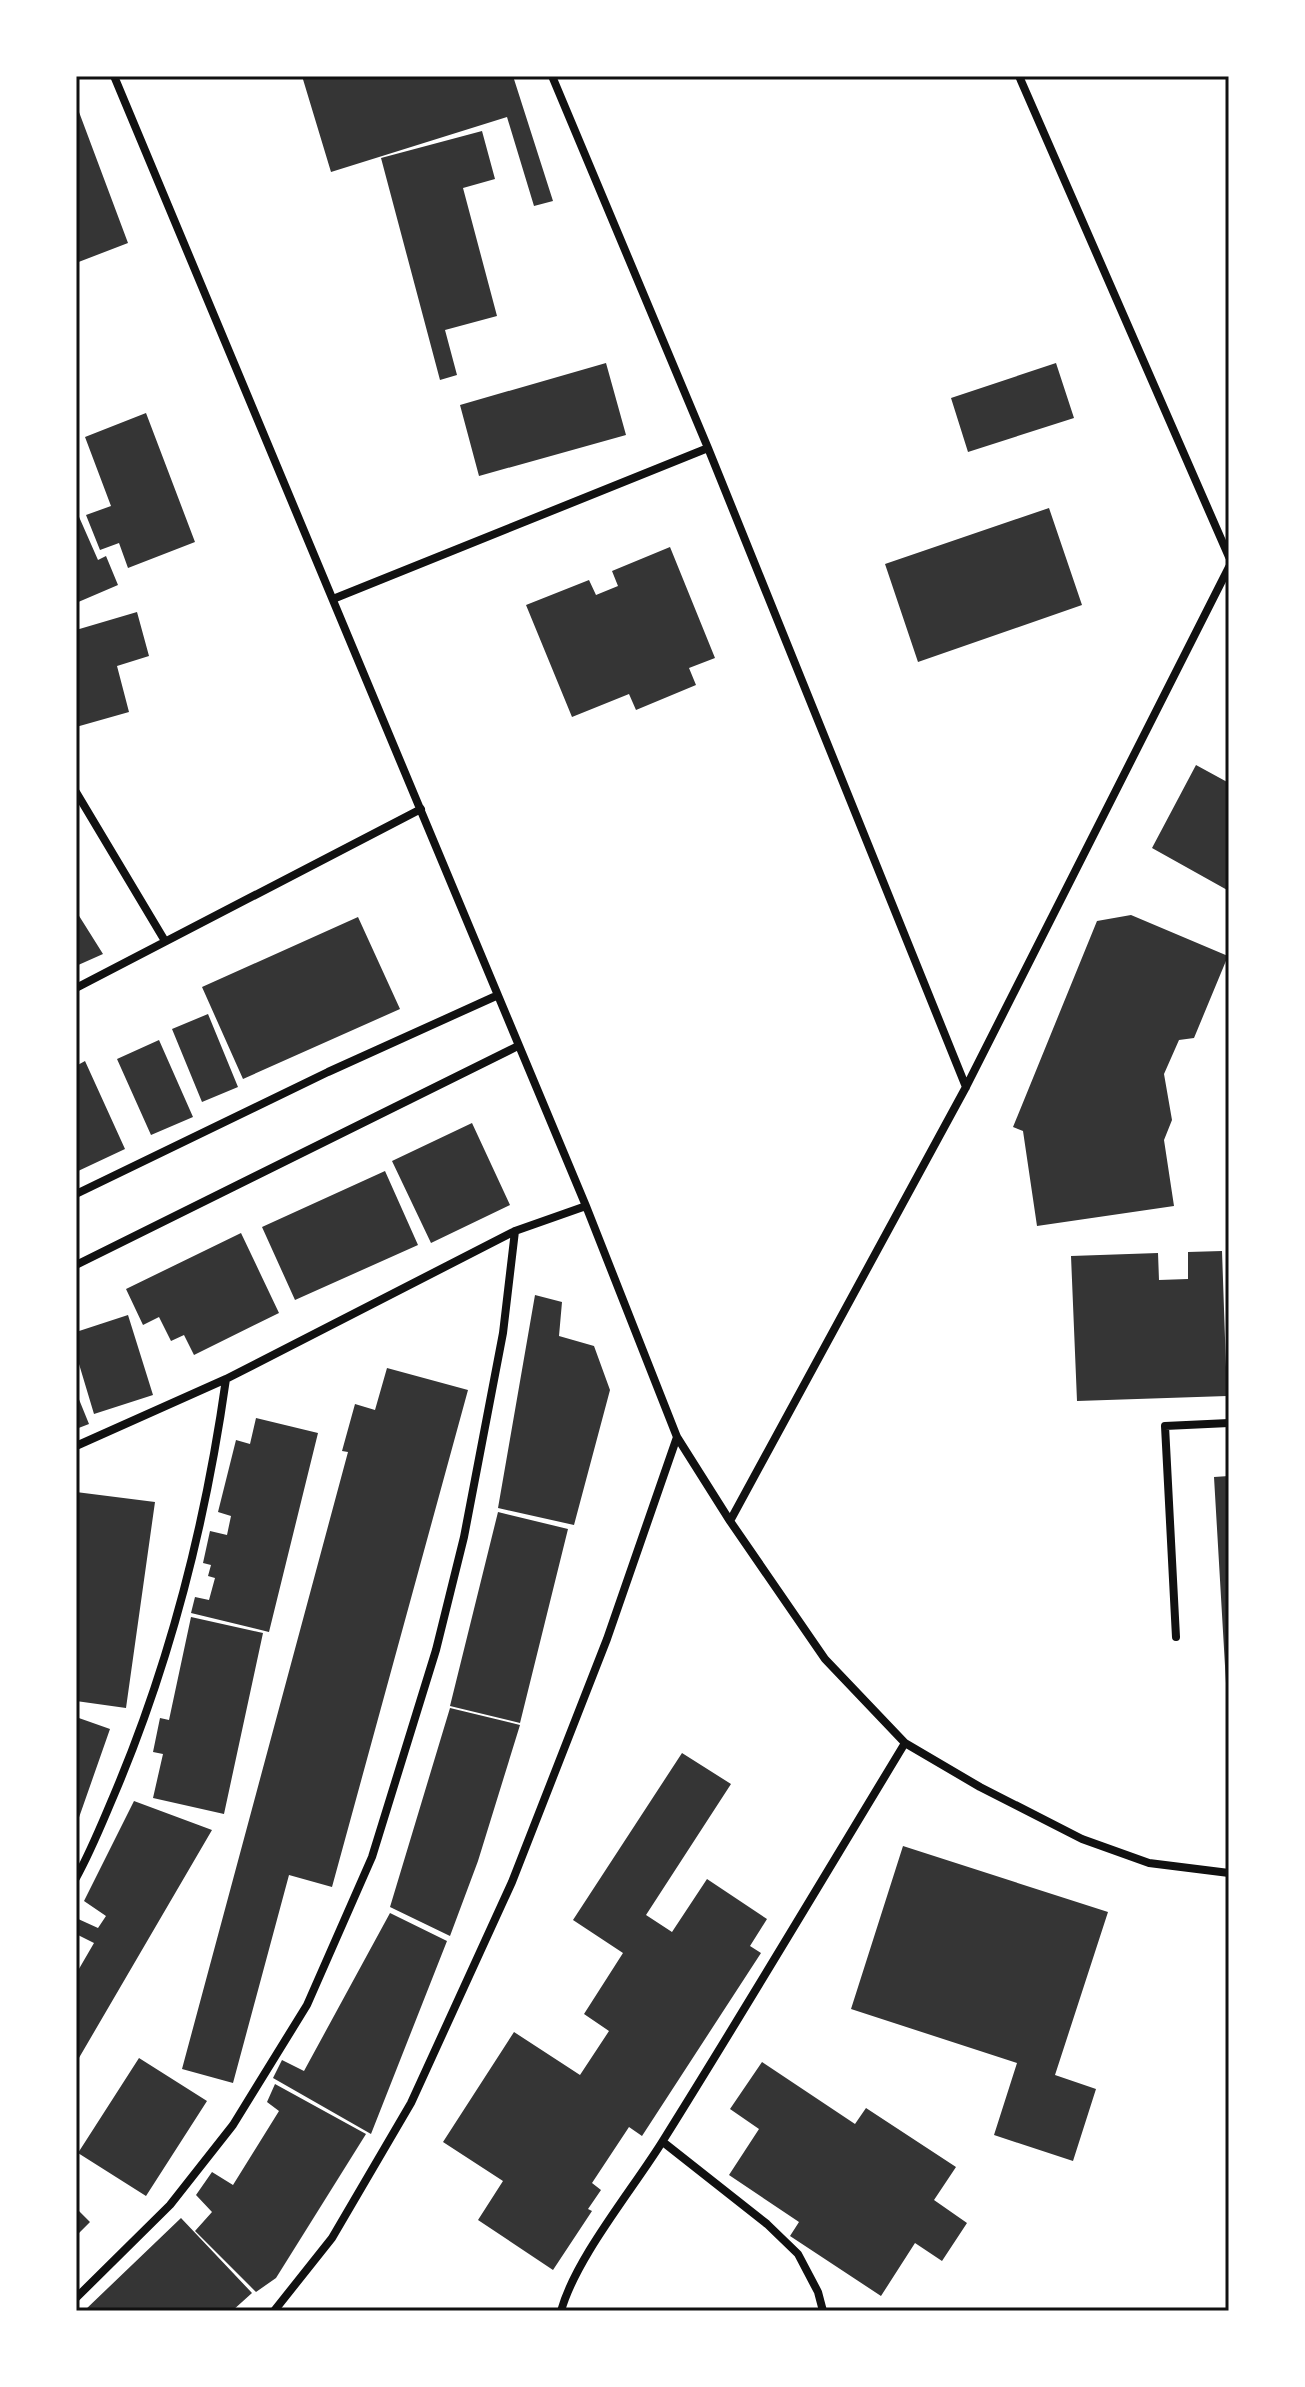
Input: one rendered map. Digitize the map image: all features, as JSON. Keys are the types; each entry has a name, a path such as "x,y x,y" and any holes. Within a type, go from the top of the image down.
{"street":[{"path":"114,76 586,1206 677,1437 730,1521 825,1659 905,1743 980,1787 1082,1839 1149,1863 1229,1873"},
{"path":"552,76 708,448 966,1087"},
{"path":"1019,76 1229,557"},
{"path":"333,599 708,448"},
{"path":"730,1521 966,1087 1229,567"},
{"path":"76,792 165,941"},
{"path":"76,988 421,809"},
{"path":"76,1194 328,1072 496,996"},
{"path":"76,1265 518,1046"},
{"path":"76,1446 226,1379 515,1231 586,1206"},
{"path":"76,2298 170,2205 233,2125 307,2005 372,1857 436,1650 464,1537 503,1333 515,1231"},
{"path":"76,1878 139,1735 183,1591 212,1468 226,1379"},
{"path":"1176,1637 1165,1426 1229,1423"},
{"path":"274,2311 332,2238 411,2103 512,1882 607,1639 677,1437"},
{"path":"561,2311 596,2243 663,2142 905,1743"},
{"path":"663,2142 767,2224 798,2254 818,2292 823,2311"}],"building":[{"path":"302,76 513,76 553,201 534,206 507,117 331,172"},
{"path":"76,104 128,243 76,263"},
{"path":"482,131 495,179 463,188 497,316 445,330 457,375 440,380 381,158"},
{"path":"606,363 626,435 479,476 460,405"},
{"path":"1056,363 1074,418 968,452 951,398"},
{"path":"146,413 195,542 128,568 119,543 100,550 86,515 111,506 85,437"},
{"path":"1049,508 1082,605 918,662 885,564"},
{"path":"76,510 98,560 106,556 118,585 76,603"},
{"path":"670,547 715,658 689,668 696,685 636,710 629,694 572,717 526,605 589,580 596,595 618,586 612,571"},
{"path":"137,612 149,656 117,666 129,712 76,727 76,630"},
{"path":"1196,765 1229,783 1229,891 1152,848"},
{"path":"76,911 103,954 76,966"},
{"path":"1131,915 1228,956 1194,1038 1179,1040 1164,1074 1172,1120 1164,1140 1174,1206 1037,1226 1023,1131 1013,1127 1097,921"},
{"path":"358,917 400,1009 243,1079 202,987"},
{"path":"208,1014 238,1087 202,1102 172,1029"},
{"path":"159,1040 193,1117 151,1135 117,1059"},
{"path":"85,1061 125,1149 76,1172 76,1066"},
{"path":"472,1123 510,1205 431,1243 392,1161"},
{"path":"385,1171 418,1245 295,1300 262,1227"},
{"path":"241,1233 279,1313 194,1355 184,1335 171,1341 159,1317 143,1325 126,1289"},
{"path":"1222,1251 1227,1396 1077,1401 1071,1256 1158,1253 1159,1280 1188,1279 1188,1252"},
{"path":"535,1295 562,1302 559,1336 594,1346 610,1390 574,1525 498,1508"},
{"path":"128,1315 153,1395 94,1414 76,1354 76,1332"},
{"path":"387,1368 468,1390 332,1887 289,1875 233,2083 182,2069 348,1452 342,1451 355,1404 375,1410"},
{"path":"76,1392 89,1424 76,1429"},
{"path":"256,1418 318,1433 269,1632 191,1613 195,1597 209,1600 215,1578 208,1576 211,1565 203,1563 210,1531 227,1535 231,1516 218,1512 236,1440 250,1444"},
{"path":"1229,1476 1229,1700 1227,1700 1214,1477"},
{"path":"76,1492 155,1502 126,1708 76,1701"},
{"path":"498,1512 568,1529 520,1723 450,1706"},
{"path":"191,1617 263,1633 224,1814 153,1798 163,1754 153,1752 160,1718 169,1720"},
{"path":"450,1708 520,1725 478,1861 450,1936 390,1907"},
{"path":"76,1717 110,1729 76,1826"},
{"path":"682,1753 731,1784 646,1915 672,1932 707,1879 767,1919 750,1946 761,1953 642,2136 629,2127 592,2183 601,2190 588,2209 592,2211 553,2270 478,2220 503,2181 443,2142 514,2032 580,2075 609,2031 584,2014 623,1953 573,1920"},
{"path":"134,1801 212,1830 76,2063 76,1974 94,1943 76,1934 76,1918 98,1928 106,1916 84,1901"},
{"path":"903,1846 1108,1912 1055,2075 1096,2089 1073,2161 994,2135 1017,2063 851,2009"},
{"path":"390,1913 447,1941 371,2134 273,2078 282,2060 304,2071"},
{"path":"139,2058 207,2101 146,2196 78,2153"},
{"path":"762,2062 855,2124 866,2108 956,2167 934,2200 967,2223 942,2261 915,2243 881,2296 790,2236 799,2222 729,2175 759,2129 730,2109"},
{"path":"275,2084 366,2134 276,2278 256,2292 195,2231 212,2212 196,2195 212,2172 233,2185 279,2111 267,2102"},
{"path":"76,2208 90,2222 76,2236"},
{"path":"181,2218 252,2293 232,2311 84,2311"}]}
